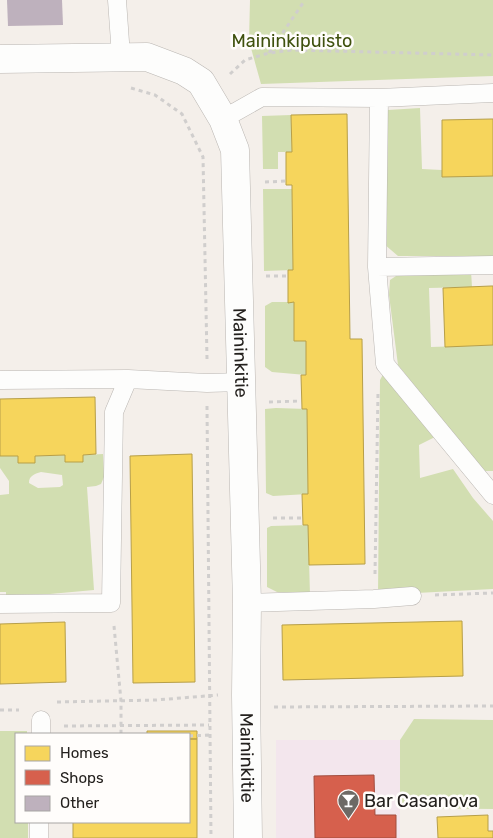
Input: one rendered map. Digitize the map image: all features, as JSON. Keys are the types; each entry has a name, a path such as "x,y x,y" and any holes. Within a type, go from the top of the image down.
{"street":[{"name":"Maininkitie","path":"0,59 147,57 184,72 201,82 224,119 235,150 246,603 248,838"}],"lane":[{"path":"117,0 121,56"},
{"path":"224,119 262,97 379,98 493,93"},
{"path":"379,98 377,267 384,364 493,495"},
{"path":"377,267 493,265"},
{"path":"0,604 111,603 114,412 128,379"},
{"path":"0,380 128,379 207,383 241,382"},
{"path":"246,603 412,596"},
{"path":"39,823 39,838"}],"path":[{"path":"269,53 305,0"},
{"path":"226,78 245,60 269,53 292,50 493,55"},
{"path":"123,88 132,88 155,95 182,114 203,158 211,838"},
{"path":"279,181 287,181"},
{"path":"264,276 288,276"},
{"path":"374,599 378,377 384,364"},
{"path":"267,402 301,401"},
{"path":"269,518 303,518"},
{"path":"412,596 493,593"},
{"path":"111,603 121,701 122,733"},
{"path":"109,702 209,695"},
{"path":"272,707 493,706"},
{"path":"59,726 209,725"},
{"path":"190,736 209,735"}],"shaded area":[{"path":"276,740 400,740 400,838 276,838"}],"green space":[{"name":"Maininkipuisto","path":"250,0 493,0 493,76 261,84 249,41"},
{"path":"420,108 422,169 493,176 493,256 398,256 384,244 388,110"},
{"path":"291,115 292,152 278,152 278,169 263,169 262,116"},
{"path":"263,189 292,189 293,270 264,271"},
{"path":"471,271 472,287 429,288 431,347 493,345 493,471 483,471 398,365 389,295 390,280 399,274"},
{"path":"272,302 294,302 294,341 306,341 306,375 272,372 265,367 265,306"},
{"path":"386,369 437,436 419,445 420,478 453,469 473,498 493,521 493,589 378,595 380,380"},
{"path":"265,409 307,409 308,494 273,496 266,493"},
{"path":"103,454 104,477 101,484 87,487 94,590 6,598 6,592 0,592 0,495 9,494 9,481 0,468 0,456 18,456 18,463 35,463 35,456 65,455 65,462 83,462 83,455","holes":["41,472 62,475 63,485 60,487 38,488 29,483 32,476"]},
{"path":"308,525 310,595 277,592 267,587 267,528 271,526"},
{"path":"414,719 493,720 493,809 400,808 400,740"},
{"path":"0,731 27,731 27,733 15,733 15,823 28,823 28,838 0,838"}],"building: Homes":[{"path":"347,114 350,339 362,339 365,564 309,565 308,525 303,525 302,494 308,494 307,409 302,409 301,375 306,375 306,341 294,341 294,302 288,303 288,270 293,270 292,185 286,185 286,152 292,152 291,115"},
{"path":"493,119 493,176 442,177 442,120"},
{"path":"493,286 493,345 445,347 443,288"},
{"path":"95,397 96,454 83,455 83,462 65,462 65,455 35,456 35,463 18,463 18,456 0,456 0,399"},
{"path":"192,454 195,682 133,683 130,456"},
{"path":"462,621 463,676 283,680 282,625"},
{"path":"65,622 66,682 0,684 0,624"},
{"path":"147,731 197,731 197,739 190,739 190,733 147,733"},
{"path":"190,739 197,739 197,838 73,838 73,823 190,823"},
{"path":"488,815 488,831 493,831 493,838 438,838 437,817"}],"building: Shops":[{"path":"374,775 375,815 396,815 396,838 315,838 314,776"}],"building: Other":[{"path":"7,0 62,0 63,25 8,26"}],"place":[{"name":"Bar Casanova","path":"348,820"}]}
